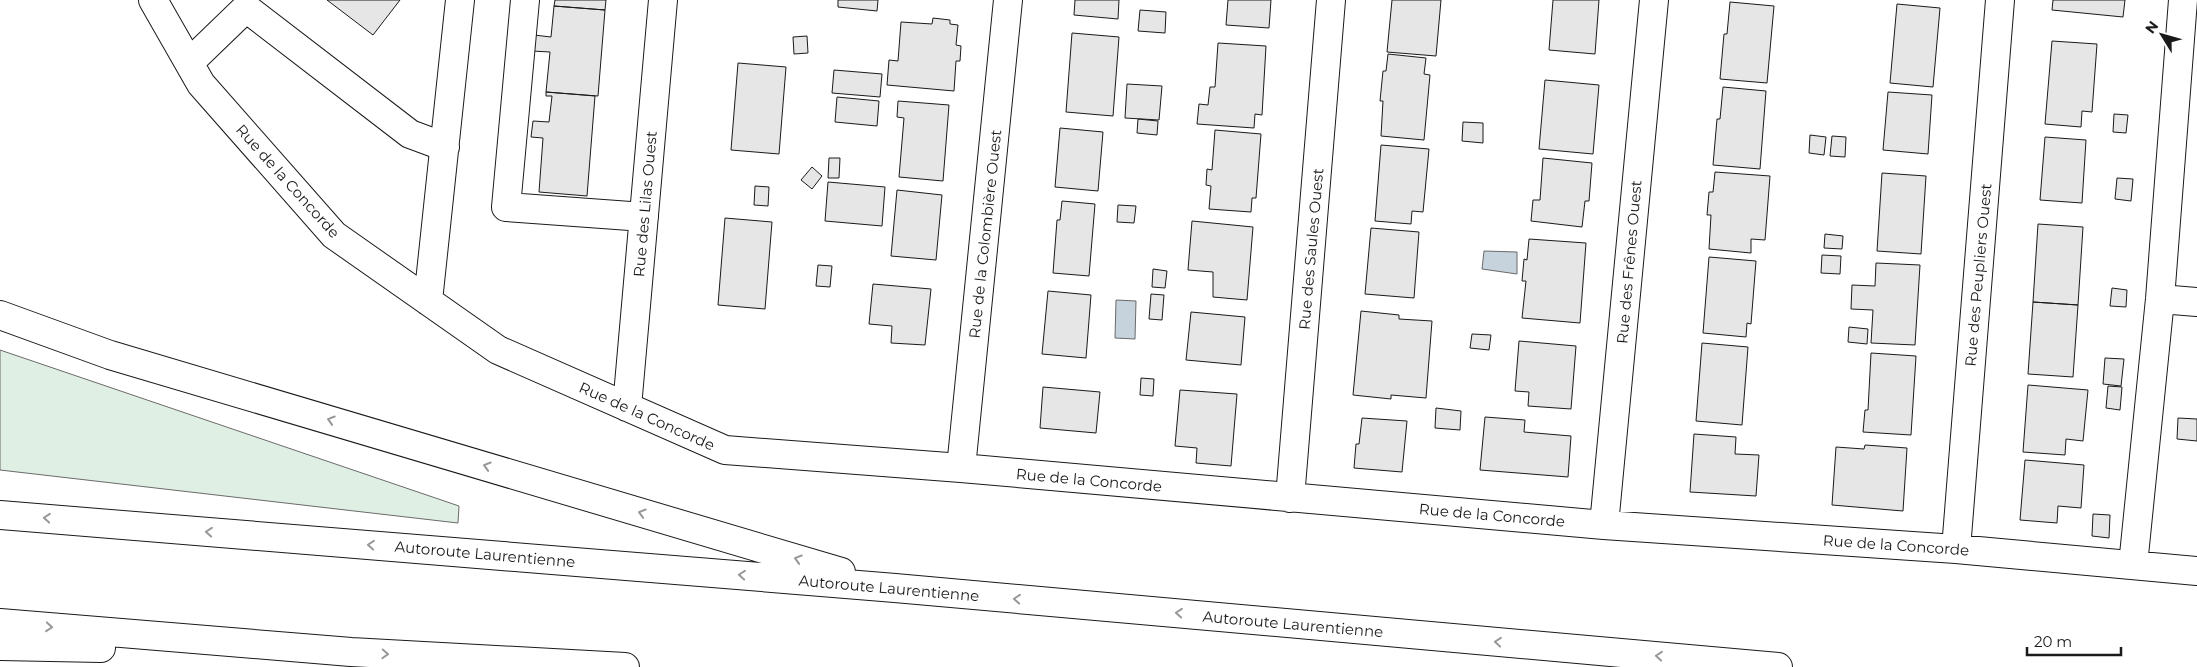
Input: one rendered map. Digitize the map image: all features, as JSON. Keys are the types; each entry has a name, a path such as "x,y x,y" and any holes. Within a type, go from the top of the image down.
{"main road":[{"name":"Rue de la Concorde","path":"153,0 201,84 334,235 498,350 725,450 961,468 1604,525 1956,549 2197,571"},
{"path":"428,301 460,0"},
{"path":"525,0 506,207 644,217"},
{"name":"Rue des Lilas Ouest","path":"627,407 663,0"},
{"name":"Rue de la Colombière Ouest","path":"961,468 1008,0"},
{"name":"Rue des Saules Ouest","path":"1290,498 1331,0"},
{"name":"Rue des Frênes Ouest","path":"1604,525 1654,0"},
{"name":"Rue des Peupliers Ouest","path":"1956,549 2000,0"},
{"path":"2133,566 2160,299 2183,0"},
{"path":"189,63 246,8 410,134 444,147"},
{"path":"2160,299 2197,302"},
{"path":"0,315 110,354 895,588"},
{"name":"Autoroute Laurentienne","path":"0,514 895,588 1778,667"},
{"path":"0,623 351,652 625,667"},
{"path":"0,646 351,652"}],"green space":[{"path":"0,350 459,506 458,523 0,470"}],"shaded area":[{"path":"1484,251 1517,252 1517,274 1482,269"},
{"path":"1116,300 1136,301 1135,339 1115,338"}],"building":[{"path":"327,0 400,0 373,35"},
{"path":"555,0 606,0 605,10 554,6"},
{"path":"838,0 878,0 877,11 838,7"},
{"path":"1075,0 1119,0 1118,19 1074,15"},
{"path":"1228,0 1271,0 1269,28 1226,25"},
{"path":"1392,0 1441,0 1436,56 1387,52"},
{"path":"1553,0 1599,0 1595,54 1549,50"},
{"path":"2053,0 2125,0 2123,17 2052,10"},
{"path":"1730,2 1774,6 1767,83 1720,79 1724,34 1727,34"},
{"path":"1897,4 1940,8 1933,87 1890,83"},
{"path":"554,6 605,10 598,96 546,92 550,52 532,51 534,35 551,37"},
{"path":"1140,10 1166,12 1165,33 1138,31"},
{"path":"933,18 950,20 950,24 958,25 956,45 961,46 960,61 956,61 954,91 887,85 889,60 898,61 901,22 932,24"},
{"path":"1072,33 1119,37 1113,116 1066,112"},
{"path":"807,36 808,53 794,54 793,37"},
{"path":"2052,41 2097,44 2092,112 2082,111 2081,127 2045,124"},
{"path":"1218,43 1266,46 1262,115 1255,114 1254,128 1197,124 1199,104 1208,105 1210,87 1215,87"},
{"path":"1388,54 1426,58 1424,74 1430,75 1424,140 1381,136 1383,101 1380,101 1383,71 1386,71"},
{"path":"738,63 786,67 779,154 731,150"},
{"path":"834,70 882,74 880,97 832,93"},
{"path":"1545,80 1599,85 1593,154 1539,149"},
{"path":"1127,84 1162,86 1159,120 1125,118"},
{"path":"1723,87 1766,91 1760,169 1713,165 1717,119 1720,119"},
{"path":"546,92 595,96 587,196 539,192 543,138 531,137 533,121 549,122 552,96 546,96"},
{"path":"1888,92 1932,95 1928,154 1883,150"},
{"path":"837,97 879,101 877,126 835,122"},
{"path":"898,101 949,105 943,181 899,177 904,118 897,117"},
{"path":"2114,114 2128,115 2126,133 2113,132"},
{"path":"1138,119 1158,121 1157,135 1137,133"},
{"path":"1463,122 1483,123 1483,143 1462,141"},
{"path":"1060,128 1103,132 1098,191 1055,187"},
{"path":"1215,130 1261,134 1256,198 1252,198 1251,212 1209,209 1211,186 1206,185 1207,169 1212,170"},
{"path":"1810,135 1826,137 1824,155 1809,153"},
{"path":"1832,136 1846,137 1845,157 1830,156"},
{"path":"2045,137 2086,140 2082,203 2040,200"},
{"path":"1381,145 1429,149 1423,212 1412,211 1411,224 1375,221"},
{"path":"829,158 840,158 839,178 828,178"},
{"path":"1543,158 1592,163 1589,201 1585,201 1582,227 1531,221 1533,200 1540,200"},
{"path":"812,167 822,176 812,189 801,180"},
{"path":"1715,172 1770,176 1765,240 1751,239 1751,253 1709,249 1711,215 1707,215 1709,192 1713,192"},
{"path":"1882,173 1926,176 1921,254 1877,251"},
{"path":"2117,178 2133,179 2131,201 2115,199"},
{"path":"828,182 885,187 882,226 825,221"},
{"path":"755,186 769,187 768,206 754,205"},
{"path":"897,190 942,195 936,260 891,256"},
{"path":"1062,201 1095,204 1089,276 1053,273 1057,220 1060,220"},
{"path":"1118,205 1136,206 1134,223 1117,222"},
{"path":"725,218 772,222 765,309 718,305"},
{"path":"1192,221 1253,227 1247,300 1213,297 1213,272 1188,270"},
{"path":"2038,224 2083,227 2078,305 2033,302"},
{"path":"1371,228 1419,232 1414,298 1365,294"},
{"path":"1825,234 1843,236 1842,249 1824,248"},
{"path":"1529,239 1586,243 1580,323 1522,318 1526,281 1522,281 1524,259 1527,260"},
{"path":"1822,255 1841,256 1840,274 1821,273"},
{"path":"1709,257 1756,261 1751,324 1747,323 1746,337 1703,333"},
{"path":"1876,263 1920,265 1915,345 1871,343 1873,310 1851,309 1852,285 1875,286"},
{"path":"818,265 832,266 830,287 816,286"},
{"path":"1153,269 1167,271 1165,288 1152,287"},
{"path":"873,284 931,289 925,345 891,343 892,326 869,324"},
{"path":"2112,288 2127,290 2126,307 2110,306"},
{"path":"1048,291 1091,295 1086,358 1042,354"},
{"path":"1151,294 1164,295 1162,320 1149,319"},
{"path":"2033,302 2078,305 2073,377 2028,374"},
{"path":"1361,311 1399,315 1399,319 1432,321 1426,398 1391,395 1391,399 1353,395"},
{"path":"1191,312 1245,317 1241,365 1186,360"},
{"path":"1849,327 1868,329 1867,344 1848,342"},
{"path":"1472,334 1491,335 1489,350 1470,348"},
{"path":"1519,341 1576,346 1571,409 1528,406 1529,392 1515,391"},
{"path":"1702,343 1748,347 1742,425 1696,421"},
{"path":"1871,353 1916,356 1911,435 1863,432 1865,410 1868,410"},
{"path":"2105,358 2124,359 2121,386 2103,384"},
{"path":"1141,378 1154,379 1153,396 1140,395"},
{"path":"2028,385 2088,390 2083,441 2066,439 2065,455 2023,452"},
{"path":"2108,386 2122,387 2120,410 2106,408"},
{"path":"1043,387 1100,392 1096,433 1040,428"},
{"path":"1180,390 1237,394 1231,466 1196,463 1197,448 1175,446"},
{"path":"1436,408 1461,411 1460,430 1435,428"},
{"path":"1485,417 1525,420 1524,432 1571,436 1568,477 1480,470"},
{"path":"1362,418 1407,421 1402,472 1354,468 1356,444 1359,444"},
{"path":"2178,418 2197,419 2197,441 2177,439"},
{"path":"1694,434 1736,437 1735,454 1759,455 1756,496 1690,492"},
{"path":"1865,445 1907,448 1903,511 1832,505 1836,447 1864,449"},
{"path":"2025,460 2084,465 2081,508 2058,506 2057,523 2020,520"},
{"path":"2093,514 2110,515 2109,538 2092,536"}]}
